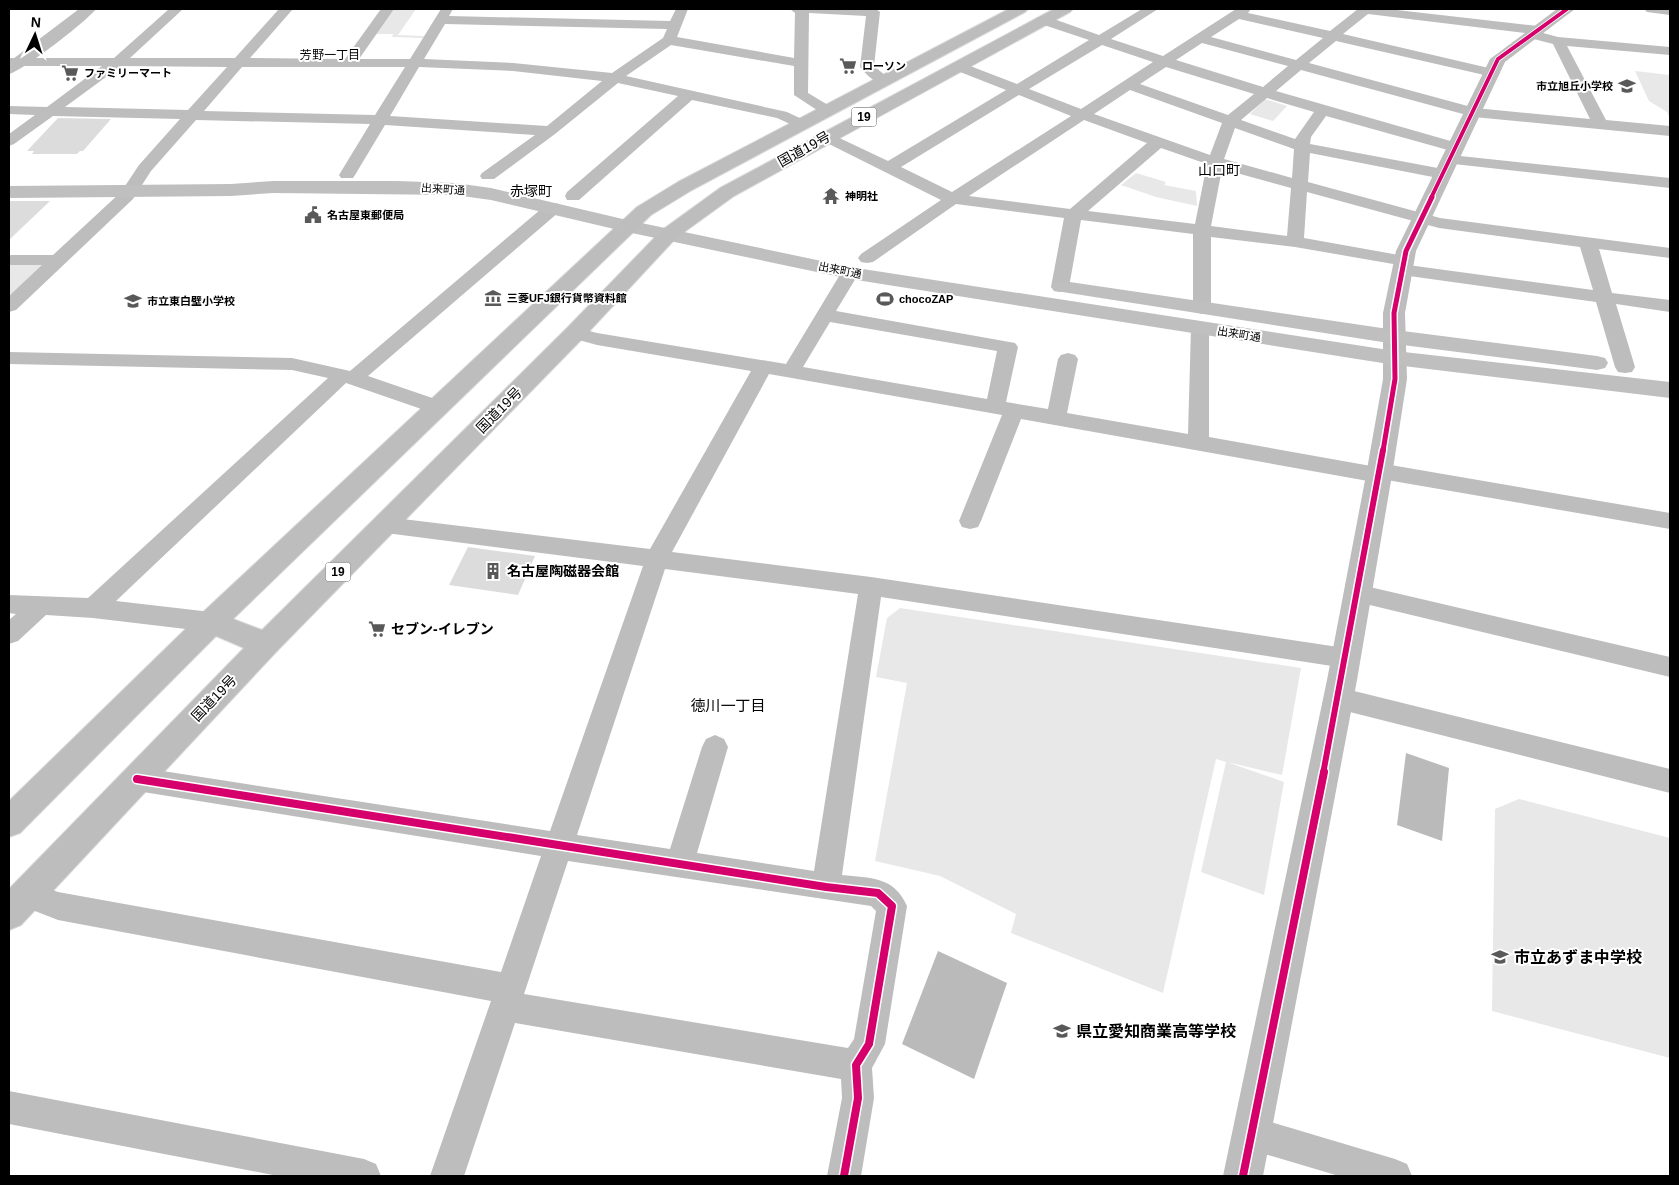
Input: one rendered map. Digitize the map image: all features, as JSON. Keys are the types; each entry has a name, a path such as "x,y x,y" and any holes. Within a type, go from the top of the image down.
{"main road":[{"path":"13,64 88,9"},
{"name":"国道19号","path":"9,822 212,622 437,407 628,212 685,186 1020,9"},
{"name":"国道19号","path":"18,903 266,644 386,525 678,227 726,192 1065,9"},
{"path":"1243,1176 1338,698 1379,473 1395,379 1394,313 1406,251 1493,73 1498,58 1542,35 1567,9"},
{"path":"1652,9 1670,10"},
{"name":"出来町通","path":"9,192 347,174 415,172 488,176 573,196 678,227 850,273 1201,318 1670,390"},
{"name":"出来町通","path":"9,177 231,190 273,187 455,189 491,194 553,208 628,212"},
{"name":"出来町通","path":"678,227 1060,287 1201,318"},
{"name":"出来町通","path":"1395,348 1494,348 1670,373"},
{"path":"212,622 266,644"}],"street":[{"path":"9,141 119,61 176,9"},
{"path":"9,306 59,260 134,184 286,9"},
{"path":"349,63 387,9"},
{"path":"488,176 550,131 615,78 669,40 682,9"},
{"path":"796,9 874,12 867,67 885,81"},
{"path":"802,9 801,96 828,111"},
{"path":"890,167 1151,9"},
{"path":"1198,443 1202,231 1216,162 1230,121 1263,91 1366,9 1542,35 1670,51"},
{"path":"867,258 953,199 1241,11 1331,36 1493,73"},
{"path":"347,174 444,14 675,25"},
{"path":"1043,20 1163,61 1323,110 1450,161"},
{"path":"1542,35 1601,124"},
{"path":"1200,38 1474,112 1670,132"},
{"path":"669,40 801,63"},
{"path":"13,64 119,61 413,64 432,62 514,68 615,78 782,115 801,124"},
{"path":"960,67 1083,115 1216,162 1439,223 1670,254"},
{"path":"1129,85 1303,147 1670,183"},
{"path":"573,196 690,94"},
{"path":"9,110 380,120 550,131"},
{"path":"1295,242 1303,147 1302,138 1323,110"},
{"path":"826,137 953,199 1295,242 1403,266 1604,298 1670,306"},
{"path":"1060,287 1073,214 1158,142"},
{"path":"93,608 349,377 553,208"},
{"path":"1588,244 1625,367"},
{"path":"9,260 59,260"},
{"path":"791,371 850,273"},
{"path":"824,315 1008,347 1005,409 970,521"},
{"path":"575,333 597,340 791,371 1198,443 1670,521"},
{"path":"9,358 292,364 349,377 437,407"},
{"path":"1056,418 1068,359"},
{"path":"447,1176 657,558 762,367"},
{"path":"386,525 871,586 1345,658"},
{"path":"826,887 871,586"},
{"path":"1357,593 1670,667"},
{"path":"9,604 93,608 212,622"},
{"path":"9,634 42,605"},
{"path":"1338,698 1670,781"},
{"path":"680,864 715,747"},
{"path":"137,779 826,887 878,892 892,906 869,1044 856,1065 858,1098 844,1176"},
{"path":"18,903 58,906 508,998 856,1065"},
{"path":"9,1107 364,1176"},
{"path":"1251,1133 1395,1176"}],"shaded area":[{"path":"393,9 416,9 398,35 424,36 423,38 392,37 393,34 375,34"},
{"path":"1635,71 1670,75 1670,118 1667,112 1649,101"},
{"path":"1265,99 1287,106 1273,121 1250,114"},
{"path":"1136,173 1166,182 1164,185 1196,191 1197,206 1156,197 1121,185"},
{"path":"9,265 44,265 9,296"},
{"path":"900,608 1301,668 1282,775 1227,762 1284,782 1264,895 1201,872 1226,762 1216,759 1163,993 1011,933 1016,914 940,876 875,861 907,683 876,677 887,618"},
{"path":"1406,753 1449,768 1442,841 1397,825"},
{"path":"1519,799 1670,838 1670,1058 1492,1011 1495,809"},
{"path":"938,951 1007,983 974,1079 902,1044"}],"building":[{"path":"58,118 111,119 83,151 77,154 32,154 34,151 27,151"},
{"path":"9,201 50,201 9,240"},
{"name":"名古屋陶磁器会館","path":"468,547 535,556 518,595 449,585"}],"cycle path":[{"path":"1243,1176 1342,680 1379,475 1395,379 1394,313 1406,251 1498,59 1567,9"},
{"path":"137,779 826,887 878,893 892,906 869,1044 856,1065 858,1098 844,1176"}],"place":[{"name":"ローソン","path":"848,66"},
{"name":"ファミリーマート","path":"70,73"},
{"name":"市立旭丘小学校","path":"1627,86"},
{"name":"神明社","path":"831,196"},
{"name":"名古屋東郵便局","path":"313,215"},
{"name":"三菱UFJ銀行貨幣資料館","path":"493,298"},
{"name":"chocoZAP","path":"885,299"},
{"name":"市立東白壁小学校","path":"133,301"},
{"name":"名古屋陶磁器会館","path":"493,571"},
{"name":"セブン-イレブン","path":"377,629"},
{"name":"市立あずま中学校","path":"1500,957"},
{"name":"県立愛知商業高等学校","path":"1062,1031"}],"district":[{"name":"芳野一丁目","path":"330,55"},
{"name":"山口町","path":"1219,170"},
{"name":"赤塚町","path":"531,191"},
{"name":"徳川一丁目","path":"728,705"}]}
